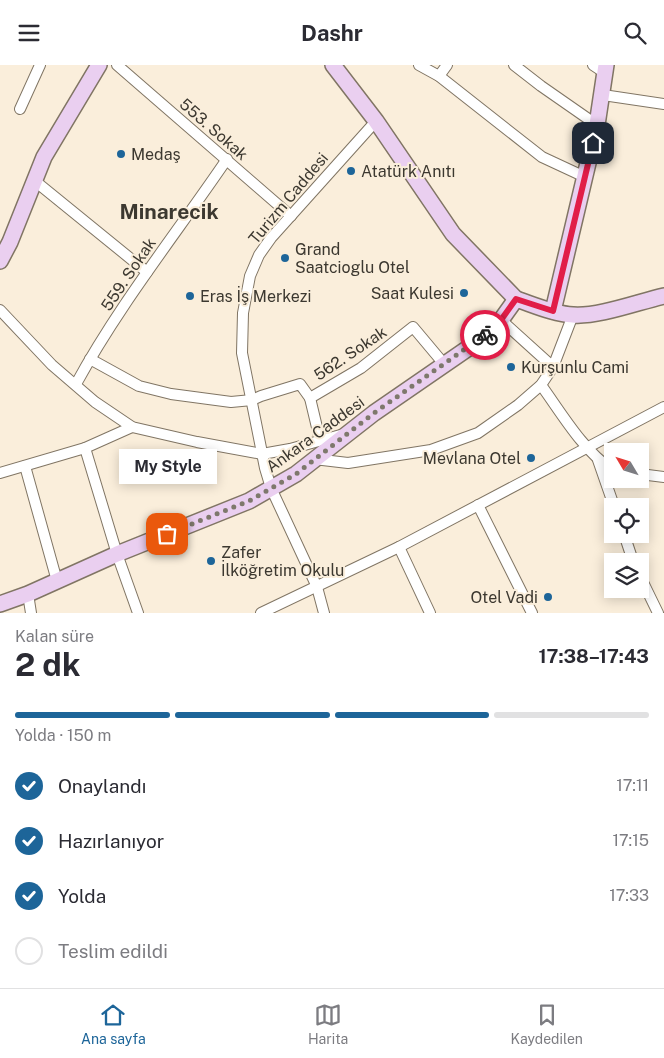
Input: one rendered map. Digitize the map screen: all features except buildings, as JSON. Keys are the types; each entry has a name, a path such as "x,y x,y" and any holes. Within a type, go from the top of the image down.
{"street":[{"path":"20,109 40,65"},
{"path":"0,261 10,243 44,157 99,65"},
{"name":"553. Sokak","path":"117,65 291,216"},
{"path":"333,65 376,121 453,234 516,299 553,311 573,315 598,313 664,295"},
{"path":"419,65 439,76 542,157 585,177"},
{"path":"439,76 447,65"},
{"path":"514,65 597,125"},
{"path":"553,311 597,125 603,95 602,68"},
{"path":"603,95 664,104"},
{"name":"Turizm Caddesi","path":"324,613 317,587 271,487 262,454 242,353 243,313 250,276 259,255 291,216 376,121"},
{"name":"559. Sokak","path":"76,384 147,271 226,159"},
{"path":"35,181 147,271"},
{"name":"Ankara Caddesi","path":"0,604 249,501 296,474 350,432 480,340 501,320 516,299"},
{"path":"0,310 52,365 96,402 132,427 262,454 290,449 350,432"},
{"path":"314,459 348,463 431,450 478,433 518,405 541,385 553,367 573,315"},
{"path":"501,320 553,367"},
{"name":"562. Sokak","path":"252,400 261,395 300,384 310,398 361,368 413,327 444,364"},
{"path":"90,359 139,386 171,394 232,402 252,400"},
{"path":"541,385 587,447 604,464"},
{"path":"310,398 320,440"},
{"path":"261,613 399,547 664,407"},
{"path":"0,473 85,448 132,427"},
{"path":"85,448 117,554 138,613"},
{"path":"598,460 611,498"},
{"path":"25,466 57,581"},
{"path":"649,475 664,477"},
{"path":"478,505 532,613"},
{"path":"399,547 430,613"},
{"path":"28,594 31,613"},
{"path":"649,594 658,613"}],"way so far":[{"path":"167,534 249,501 296,474 374,413 485,335"}],"place":[{"name":"Medaş","path":"121,154"},
{"name":"Atatürk Anıtı","path":"351,171"},
{"name":"Grand Saatcioglu Otel","path":"285,258"},
{"name":"Saat Kulesi","path":"464,293"},
{"name":"Eras İş Merkezi","path":"190,296"},
{"name":"Kurşunlu Cami","path":"511,367"},
{"name":"Mevlana Otel","path":"531,458"},
{"name":"My Style","path":"167,534"},
{"name":"Zafer İlköğretim Okulu","path":"211,561"},
{"name":"Otel Vadi","path":"548,597"}],"district":[{"name":"Minarecik","path":"169,212"}],"route":[{"path":"485,335 501,320 516,299 553,311 593,143"}]}
